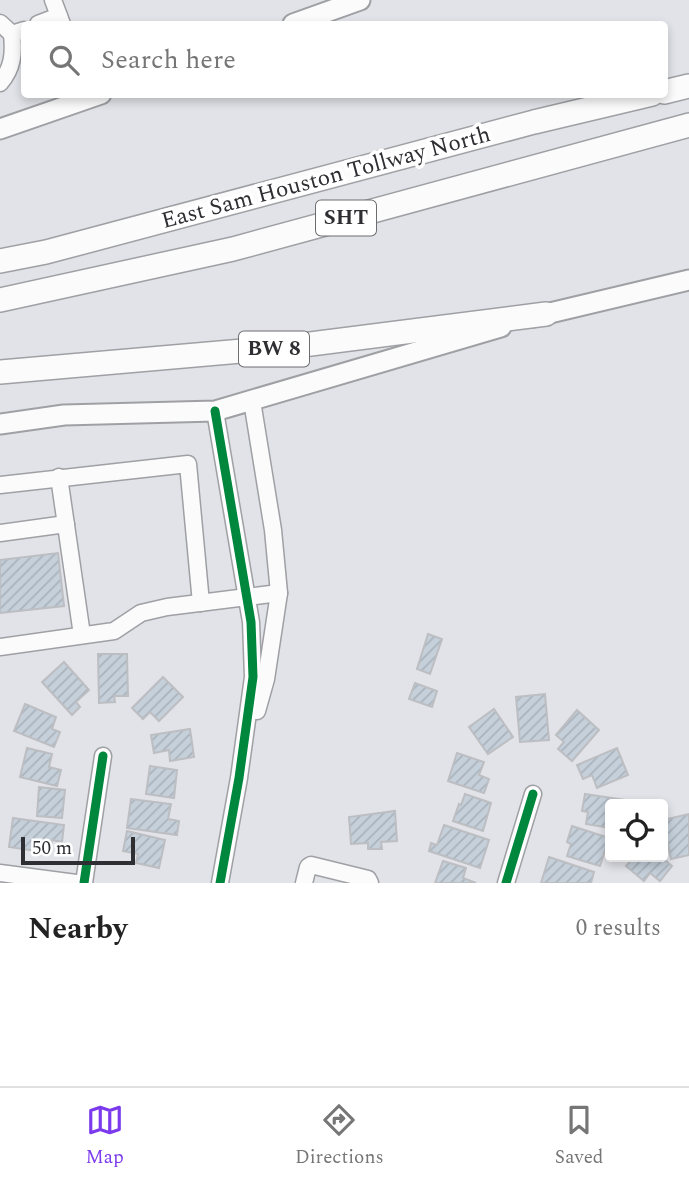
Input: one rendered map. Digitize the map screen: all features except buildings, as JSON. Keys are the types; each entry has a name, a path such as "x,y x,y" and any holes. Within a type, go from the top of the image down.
{"highway":[{"path":"668,91 689,86"},
{"name":"East Sam Houston Tollway North","path":"0,261 47,252 534,122 635,98"},
{"name":"East Sam Houston Tollway North","path":"0,300 233,248 689,125"},
{"name":"BW 8","path":"0,372 287,347 546,314"}],"main road":[{"path":"301,21 360,0"},
{"path":"0,129 87,98"},
{"name":"BW 8","path":"0,424 64,415 215,411 546,314 689,280"}],"street":[{"path":"53,0 61,20"},
{"path":"0,83 8,74 14,53 12,29"},
{"path":"239,778 265,679 279,593 273,530 252,401"},
{"path":"215,411 251,622 253,677 239,778 220,883"},
{"path":"0,485 188,464 201,603"},
{"path":"59,477 82,635"},
{"path":"0,533 66,524"},
{"path":"0,647 114,631 141,613 167,607 279,593"},
{"path":"84,883 103,756"},
{"path":"506,883 533,794"},
{"path":"304,883 311,865 369,879 370,883"},
{"path":"0,873 76,883"}],"cycle path":[{"path":"215,411 251,622 253,677 239,778 220,883"},
{"path":"84,883 103,756"},
{"path":"506,883 533,794"}]}
